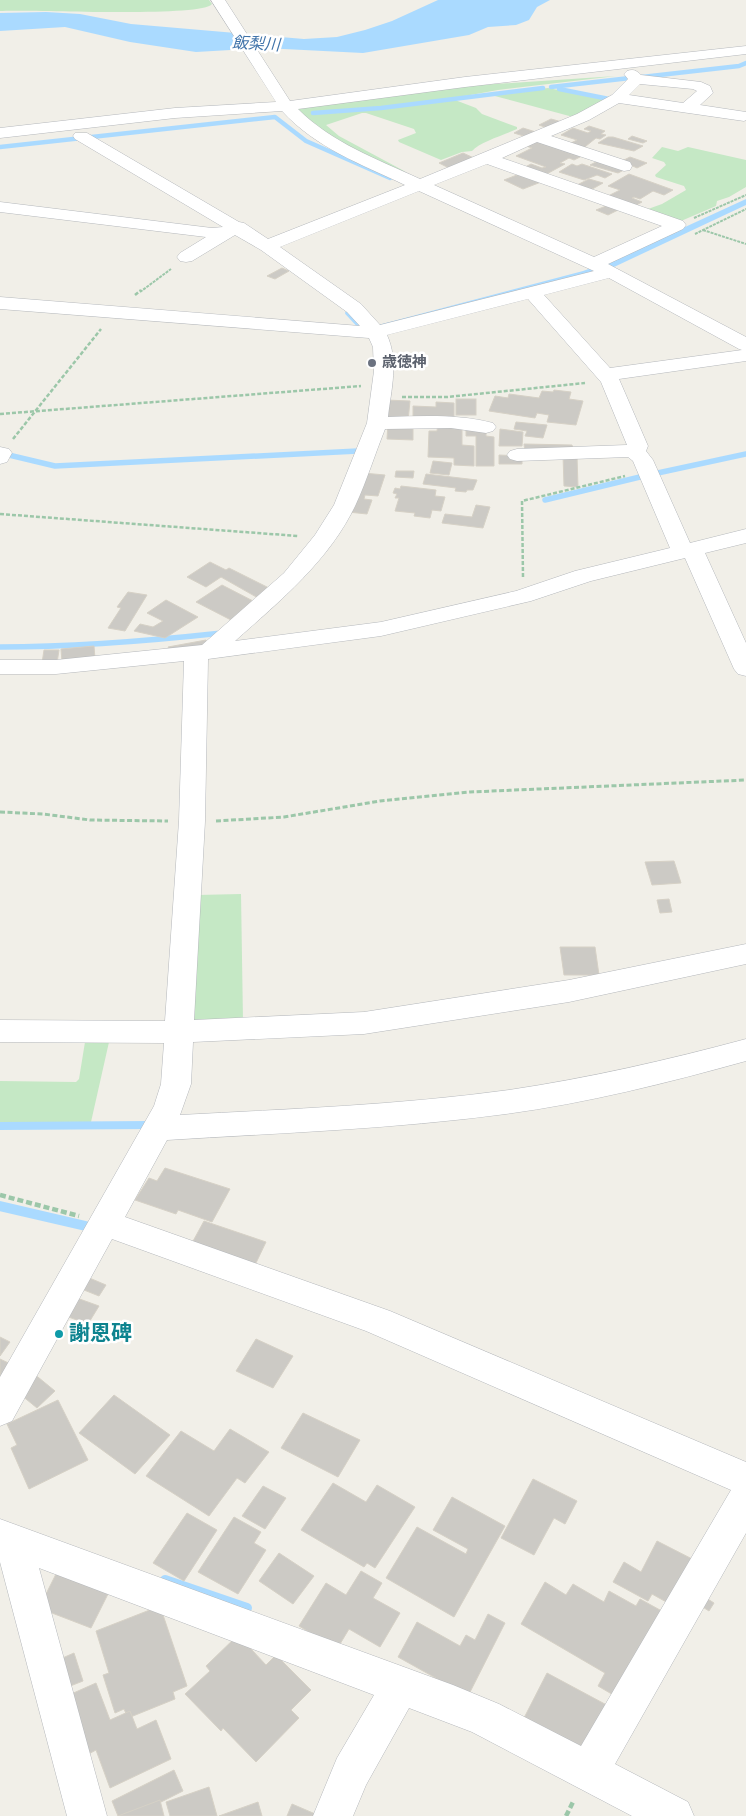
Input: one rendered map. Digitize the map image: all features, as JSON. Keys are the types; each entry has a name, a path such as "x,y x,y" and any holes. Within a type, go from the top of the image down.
{"street":[{"path":"218,0 284,103 307,128 330,143 602,268 746,345"},
{"path":"445,85 634,76 746,52"},
{"path":"0,133 208,112 746,52"},
{"path":"634,76 696,85 704,89 705,93 686,108"},
{"path":"267,246 488,158 583,117 617,98 634,76"},
{"path":"617,98 744,116"},
{"path":"0,142 124,131 208,112"},
{"path":"0,1410 158,1128 169,1106 176,1084 202,653 292,578 324,538 345,505 377,423 382,391 384,357 380,338 372,332 354,308 267,246 232,230 81,136"},
{"path":"537,137 624,166"},
{"path":"488,158 677,225"},
{"path":"0,207 206,233 232,230"},
{"path":"0,303 372,332 531,292 602,268 677,225"},
{"path":"186,257 232,230"},
{"path":"518,455 632,451 637,449 638,446 608,377 531,292"},
{"path":"608,377 746,355"},
{"path":"377,423 451,422 486,427"},
{"path":"567,441 592,452"},
{"path":"632,451 640,456 648,471 746,669"},
{"path":"0,668 56,667 202,653 381,629 523,596 583,576 746,536"},
{"path":"0,1031 180,1032 364,1023 569,991 746,954"},
{"path":"158,1128 428,1111 551,1095 672,1071 746,1050"},
{"path":"105,1223 378,1321 746,1479"},
{"path":"588,1773 746,1498"},
{"path":"6,1539 401,1685 485,1718 674,1816"},
{"path":"6,1539 88,1816"},
{"path":"333,1816 351,1772 401,1685"}],"path":[{"path":"677,225 746,195"},
{"path":"703,230 746,244"},
{"path":"132,297 186,257"},
{"path":"1,455 34,411 114,313"},
{"path":"0,414 382,391 447,397 608,377"},
{"path":"523,596 522,502 648,471"},
{"path":"0,514 324,538"},
{"path":"0,812 44,814 90,820 192,821 284,817 380,801 470,792 746,780"},
{"path":"0,1195 105,1223"}],"green space":[{"path":"0,0 209,0 212,4 201,8 178,11 148,12 0,11"},
{"path":"616,76 498,90 454,98 381,107 312,113 382,109 455,100 476,108 482,114 517,127 517,129 486,142 472,151 462,152 441,160 399,142 398,140 416,133 414,129 366,113 326,125 339,136 406,172 390,167 334,140 298,112 298,108 465,86"},
{"path":"548,88 607,99 573,117 491,95"},
{"path":"662,147 678,151 688,147 746,160 746,187 729,197 717,201 716,206 681,221 648,209 662,204 686,190 684,186 656,177 655,175 666,165 664,162 652,158"},
{"path":"241,894 243,1022 190,1024 197,895"},
{"path":"85,1042 109,1042 91,1122 0,1124 0,1081 76,1082 79,1079"}],"water":[{"name":"飯梨川","path":"438,0 550,0 537,7 529,20 516,25 488,27 469,35 363,53 264,48 196,52 130,42 65,27 0,31 0,13 46,12 80,14 131,24 304,39 337,37 392,21"},
{"path":"746,199 746,205 614,267 380,327 378,325 583,271 611,261"}],"building":[{"path":"551,119 562,122 550,129 539,125"},
{"path":"589,126 605,131 601,134 606,135 600,139 596,138 581,150 567,145 577,140 561,135 573,128 588,133 591,131 584,129"},
{"path":"523,128 539,133 530,138 514,133"},
{"path":"632,136 647,141 643,143 628,139"},
{"path":"608,137 643,146 634,151 598,143"},
{"path":"538,138 584,155 574,160 569,158 560,163 565,164 543,176 523,168 531,164 542,168 546,167 516,156 532,148 526,146"},
{"path":"463,153 476,159 451,169 439,163"},
{"path":"630,157 647,163 637,168 622,161"},
{"path":"600,160 626,169 618,173 590,165"},
{"path":"572,164 577,166 582,164 612,174 605,178 597,175 584,180 559,172"},
{"path":"522,173 541,182 523,189 504,180"},
{"path":"629,174 673,190 664,195 653,191 640,199 634,197 632,198 642,202 631,208 606,197 620,190 608,186"},
{"path":"589,179 603,183 587,192 573,187"},
{"path":"606,206 618,210 608,215 596,210"},
{"path":"282,268 289,271 275,279 267,276"},
{"path":"554,390 571,392 569,399 583,401 576,425 547,422 549,415 537,413 535,418 489,411 495,396 508,398 509,394 539,398 542,391 553,392"},
{"path":"456,399 476,399 476,415 456,415"},
{"path":"386,400 410,401 408,421 385,421"},
{"path":"436,402 454,403 454,421 413,420 413,406 436,407"},
{"path":"516,422 547,425 543,438 525,436 527,431 514,429"},
{"path":"388,423 413,427 413,440 387,439"},
{"path":"438,423 462,424 462,445 474,446 474,466 454,465 454,458 428,457 429,431 437,431"},
{"path":"466,428 486,429 486,436 494,437 494,466 476,466 476,436 466,436"},
{"path":"500,429 523,432 522,446 499,446"},
{"path":"524,444 572,445 574,453 525,452"},
{"path":"499,455 522,456 522,464 499,464"},
{"path":"563,455 577,456 578,487 564,486"},
{"path":"433,461 452,463 449,475 430,473"},
{"path":"396,471 414,471 413,478 395,477"},
{"path":"363,473 385,475 378,496 365,495 364,499 372,500 367,514 348,512"},
{"path":"426,474 477,480 473,490 467,490 466,492 455,491 456,488 423,484"},
{"path":"401,486 436,490 435,496 445,497 441,511 432,510 430,518 414,516 415,513 395,511 399,498 395,498 397,494 393,493 395,488 400,489"},
{"path":"476,505 490,507 483,528 442,523 445,514 472,517"},
{"path":"210,562 226,570 229,568 271,589 258,598 221,577 206,587 187,577"},
{"path":"222,585 255,602 231,620 196,602"},
{"path":"128,592 147,595 125,631 108,628 121,608 117,607"},
{"path":"166,600 198,617 165,638 134,631 140,624 153,627 163,621 147,613"},
{"path":"206,640 207,646 170,652 168,647"},
{"path":"94,646 95,659 62,662 61,649"},
{"path":"44,650 59,650 57,663 42,663"},
{"path":"674,861 681,883 652,885 645,862"},
{"path":"669,899 672,912 660,913 657,900"},
{"path":"560,947 595,947 599,975 564,975"},
{"path":"165,1168 230,1189 212,1222 178,1210 176,1214 135,1200 149,1178 157,1181"},
{"path":"204,1221 266,1242 255,1265 192,1243"},
{"path":"87,1277 106,1285 99,1296 79,1288"},
{"path":"74,1297 99,1306 88,1324 63,1315"},
{"path":"0,1337 10,1342 0,1356"},
{"path":"256,1339 293,1356 273,1388 236,1371"},
{"path":"0,1359 17,1367 0,1390"},
{"path":"33,1373 55,1391 37,1408 15,1390"},
{"path":"114,1395 170,1435 135,1474 79,1433"},
{"path":"58,1400 88,1460 29,1489 11,1448 17,1445 7,1424"},
{"path":"303,1413 360,1440 338,1477 281,1448"},
{"path":"230,1429 269,1452 245,1483 237,1478 209,1516 146,1476 181,1431 214,1451"},
{"path":"533,1479 577,1501 565,1524 554,1518 534,1555 501,1538"},
{"path":"333,1483 366,1502 377,1485 415,1507 375,1568 367,1563 364,1567 301,1530"},
{"path":"263,1486 286,1498 265,1529 242,1516"},
{"path":"452,1497 505,1526 454,1617 386,1578 417,1527 466,1554 468,1549 433,1530"},
{"path":"187,1513 217,1530 184,1581 153,1563"},
{"path":"234,1517 261,1532 254,1543 266,1550 238,1594 198,1572"},
{"path":"657,1541 700,1563 677,1608 652,1594 648,1601 613,1582 624,1562 641,1572"},
{"path":"279,1553 314,1576 293,1604 259,1581"},
{"path":"361,1571 382,1583 373,1598 400,1613 380,1647 349,1629 337,1649 299,1626 326,1583 346,1595"},
{"path":"57,1572 109,1592 91,1628 39,1608"},
{"path":"545,1582 566,1595 573,1584 604,1602 609,1591 636,1606 640,1599 669,1615 622,1700 598,1686 605,1673 521,1624"},
{"path":"703,1596 714,1603 709,1611 698,1604"},
{"path":"160,1606 187,1686 173,1692 175,1699 128,1718 124,1709 115,1713 103,1675 109,1673 96,1631"},
{"path":"488,1614 505,1623 468,1696 398,1657 417,1622 460,1646 466,1635 475,1640"},
{"path":"238,1635 266,1665 276,1655 311,1690 291,1710 299,1718 256,1762 223,1728 221,1731 185,1694 210,1671 206,1666"},
{"path":"74,1653 83,1681 60,1690 51,1663"},
{"path":"547,1673 616,1710 594,1757 524,1718"},
{"path":"96,1683 110,1720 130,1711 137,1729 156,1720 171,1759 110,1788 96,1750 81,1758 60,1699"},
{"path":"174,1770 183,1791 133,1816 118,1816 112,1801"},
{"path":"209,1787 217,1816 170,1816 166,1802"},
{"path":"160,1800 164,1816 118,1816"},
{"path":"258,1802 262,1816 219,1816"},
{"path":"292,1804 320,1816 287,1816"}],"waterway":[{"path":"642,77 739,66 746,63"},
{"path":"551,87 630,78"},
{"path":"313,113 381,108 543,88"},
{"path":"559,89 609,99"},
{"path":"0,147 275,117 306,141 390,178"},
{"path":"348,313 361,327"},
{"path":"0,453 55,466 358,451"},
{"path":"653,474 746,454"},
{"path":"545,500 644,476"},
{"path":"0,647 111,643 222,633"},
{"path":"0,1126 152,1125"},
{"path":"0,1206 90,1227"},
{"path":"165,1580 247,1608"}],"place":[{"name":"歳徳神","path":"372,363"},
{"name":"謝恩碑","path":"59,1334"}]}
